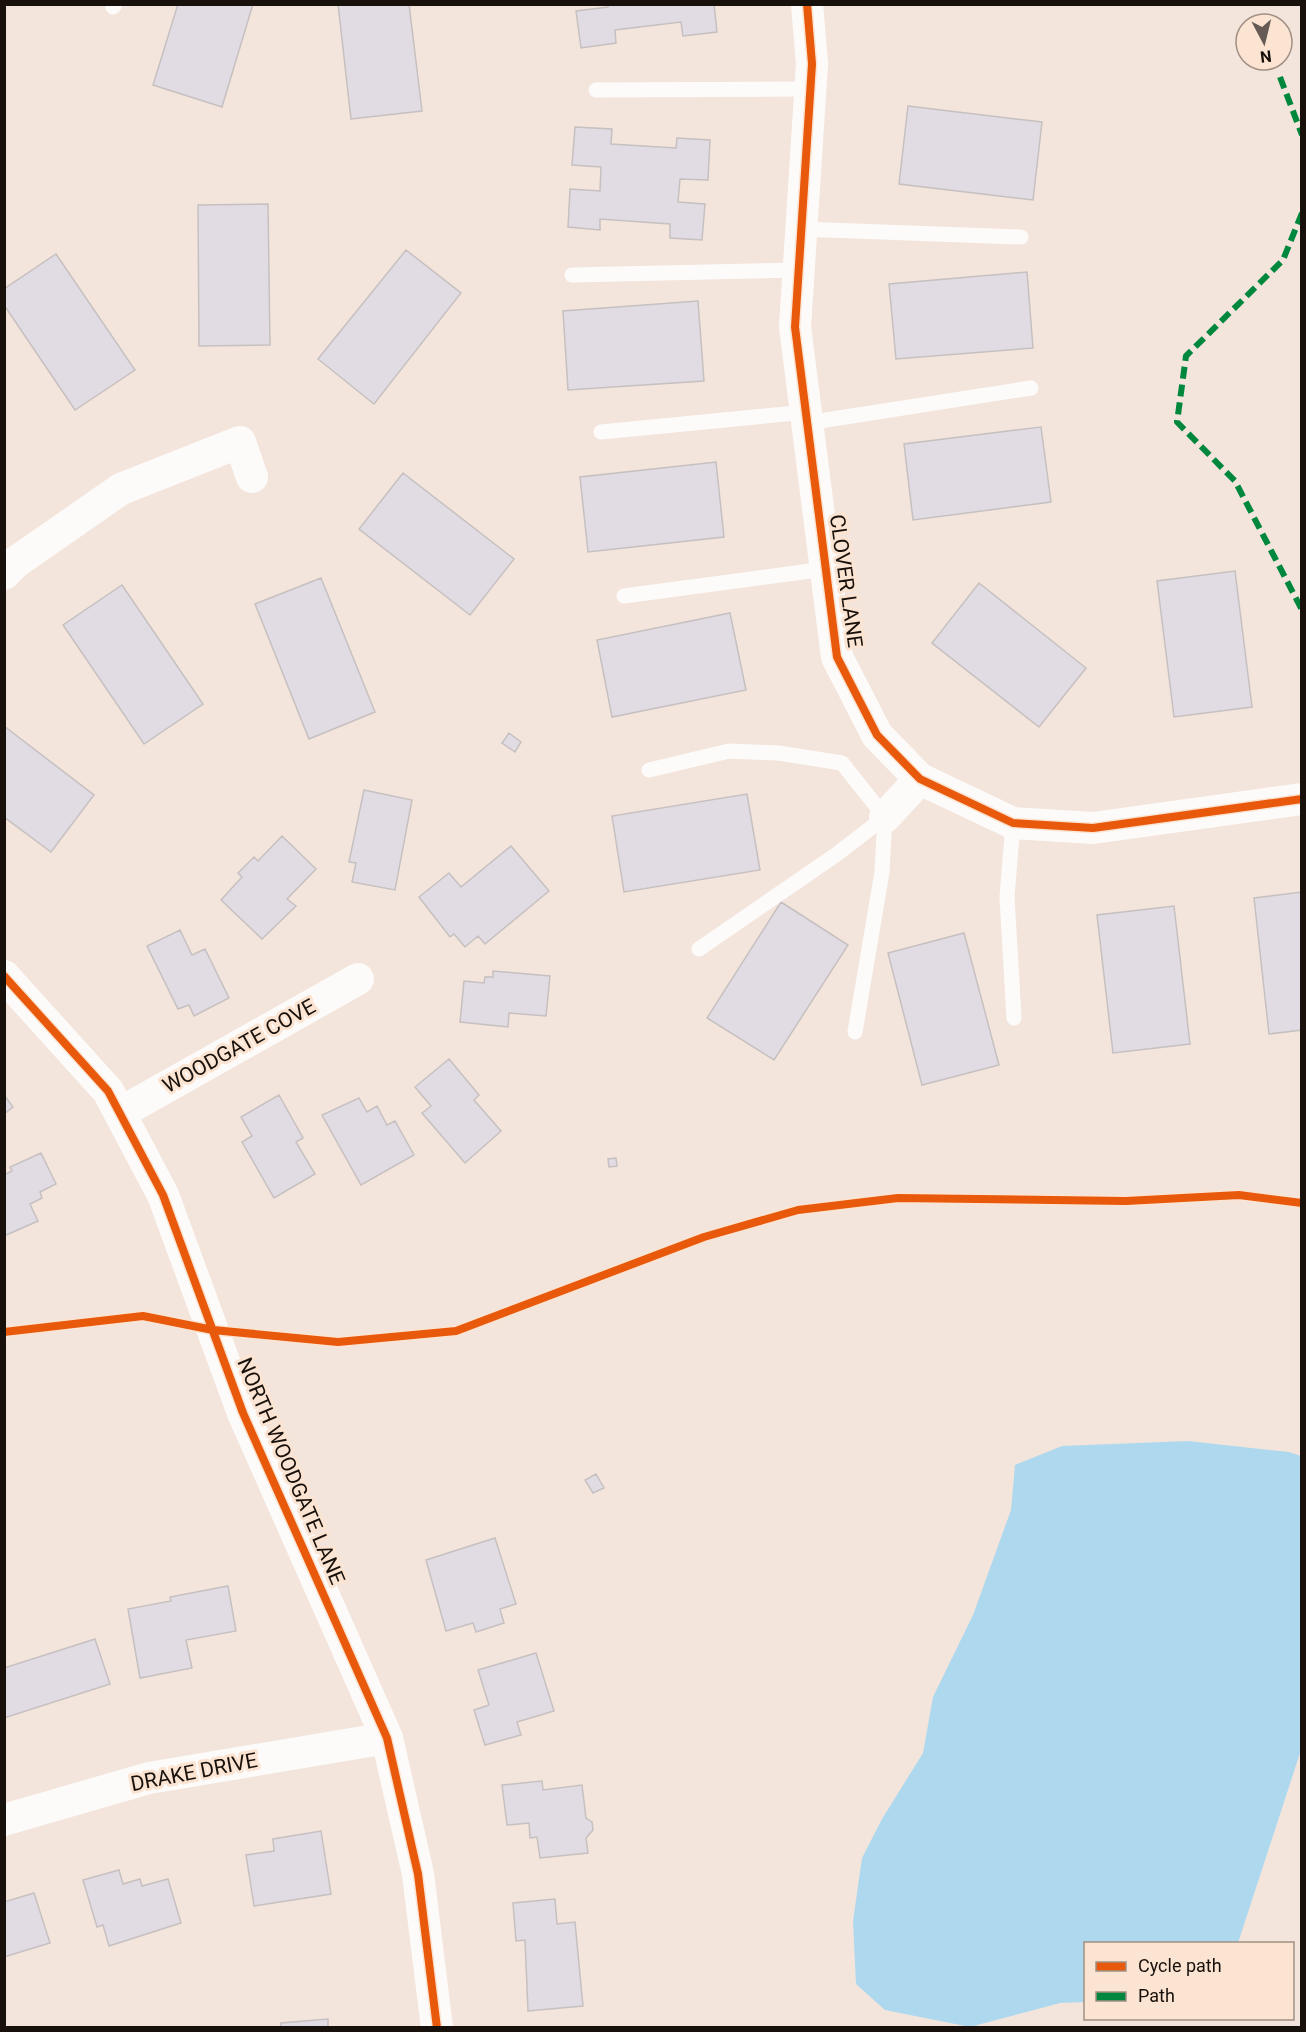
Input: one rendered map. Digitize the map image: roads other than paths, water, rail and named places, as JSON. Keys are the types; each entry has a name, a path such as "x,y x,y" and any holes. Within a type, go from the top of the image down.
{"street":[{"name":"CLOVER LANE","path":"807,4 812,64 795,327 837,657 877,735 920,779 1013,823 1092,828 1302,798"},
{"path":"4,574 16,562 121,489 229,446 240,442 252,477"},
{"path":"885,817 920,779"},
{"name":"NORTH WOODGATE LANE","path":"4,976 108,1091 164,1195 243,1413 387,1738 418,1874 437,2028"},
{"name":"WOODGATE COVE","path":"120,1113 358,979"},
{"name":"DRAKE DRIVE","path":"4,1820 149,1778 387,1738"}],"lane":[{"path":"596,90 811,89"},
{"path":"801,229 1021,237"},
{"path":"572,275 799,270"},
{"path":"601,432 806,417 1031,388"},
{"path":"624,596 825,569"},
{"path":"649,770 729,752 778,753 842,763 885,817 880,883 855,1032"},
{"path":"699,949 837,854 885,817"},
{"path":"1013,823 1007,897 1014,1018"}],"water":[{"path":"1188,1441 1289,1452 1301,1456 1301,1750 1238,1942 1084,1942 1084,2002 1060,2003 970,2027 885,2010 856,1984 853,1921 862,1858 882,1819 923,1753 933,1697 973,1615 1011,1510 1015,1465 1062,1446"}]}
